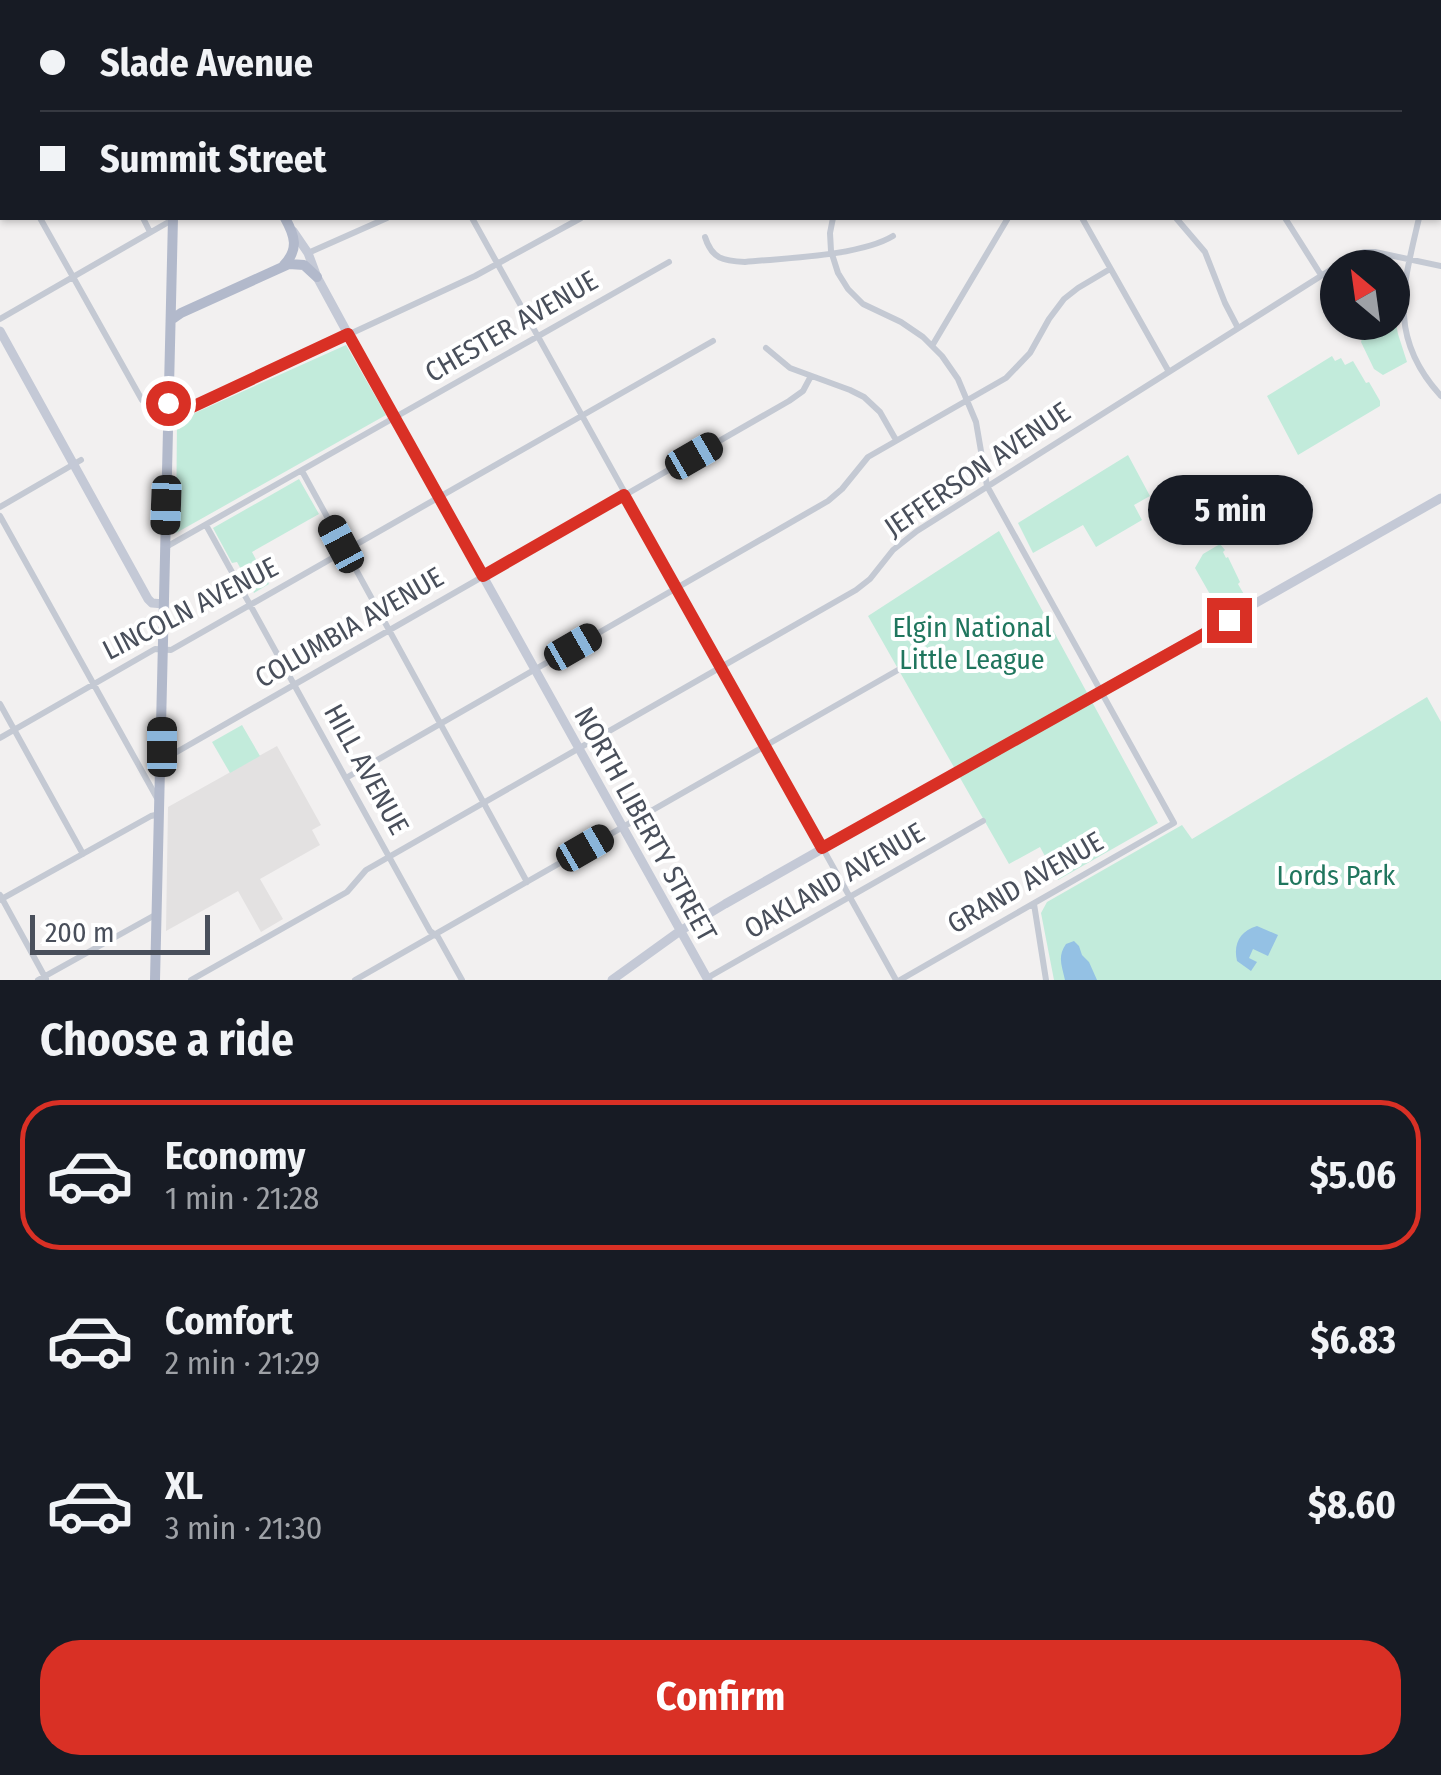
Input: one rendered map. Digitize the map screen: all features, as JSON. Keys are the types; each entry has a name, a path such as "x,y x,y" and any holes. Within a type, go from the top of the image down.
{"main road":[{"path":"155,980 162,761 164,416 174,220"},
{"name":"NORTH LIBERTY STREET","path":"288,223 707,979"},
{"path":"283,266 295,247 288,223"},
{"path":"171,320 292,263 302,264 317,277"},
{"path":"171,295 190,309"},
{"path":"0,331 77,462 148,599 164,604"},
{"path":"612,980 680,931 822,848 1441,498"}],"street":[{"path":"41,220 142,400"},
{"path":"144,220 150,232"},
{"path":"0,319 171,220"},
{"path":"308,254 383,220"},
{"path":"473,220 898,980"},
{"path":"164,416 177,414 498,264 577,220"},
{"path":"833,220 831,252 841,278 855,297 910,328 953,371 977,427 988,486 1102,692"},
{"path":"932,346 1007,220"},
{"path":"1083,220 1169,372"},
{"path":"1178,220 1206,252 1238,328"},
{"path":"1287,220 1320,272"},
{"path":"1410,252 1418,220"},
{"path":"706,237 712,253 745,262 865,248 893,236"},
{"name":"JEFFERSON AVENUE","path":"1410,260 1441,266"},
{"name":"CHESTER AVENUE","path":"165,548 669,262"},
{"path":"346,778 828,501 866,460 1010,375 1032,351 1059,305 1110,269"},
{"name":"JEFFERSON AVENUE","path":"192,980 347,892 364,871 389,856 862,586 900,544 1320,276"},
{"path":"1409,340 1418,365 1441,396"},
{"name":"LINCOLN AVENUE","path":"0,738 155,650 171,650 713,341"},
{"path":"766,348 790,368 864,397 882,415 896,440"},
{"name":"COLUMBIA AVENUE","path":"162,761 789,402 803,391 811,376"},
{"path":"0,507 77,462"},
{"path":"302,471 527,882"},
{"path":"0,516 160,809 1,898 43,979 158,914"},
{"name":"HILL AVENUE","path":"206,525 430,930 462,980"},
{"path":"355,980 898,670"},
{"name":"GRAND AVENUE","path":"898,980 1174,822 1102,692"},
{"path":"0,704 83,854"},
{"name":"OAKLAND AVENUE","path":"707,979 984,822"},
{"path":"1034,904 1046,980"}],"shaded area":[{"path":"277,746 321,825 312,830 320,845 260,879 283,919 261,932 238,891 166,931 168,807"}],"green space":[{"path":"1400,340 1407,362 1383,375 1374,369 1361,342"},
{"path":"346,345 386,415 176,533 177,421"},
{"path":"1332,356 1335,361 1341,358 1345,365 1353,361 1380,406 1298,455 1267,396"},
{"path":"1128,455 1150,496 1134,505 1142,520 1096,547 1083,525 1033,553 1018,523"},
{"path":"299,479 319,514 252,552 269,584 254,593 213,528"},
{"name":"Elgin National Little League","path":"999,531 1158,823 1058,880 1040,847 1009,864 868,616"},
{"path":"1220,544 1245,596 1219,610 1195,568 1203,554"},
{"name":"Lords Park","path":"1427,697 1441,722 1441,980 1054,980 1041,913 1047,902 1182,825 1192,839"},
{"path":"242,725 260,756 230,773 212,742"}],"water":[{"path":"1257,926 1278,935 1268,956 1253,949 1249,958 1257,962 1251,971 1237,961 1236,949 1242,935"},
{"path":"1074,941 1097,980 1065,980 1062,953 1066,944"}],"route":[{"path":"168,403 168,415 177,414 348,334 483,576 624,495 822,848 1229,620"}]}
